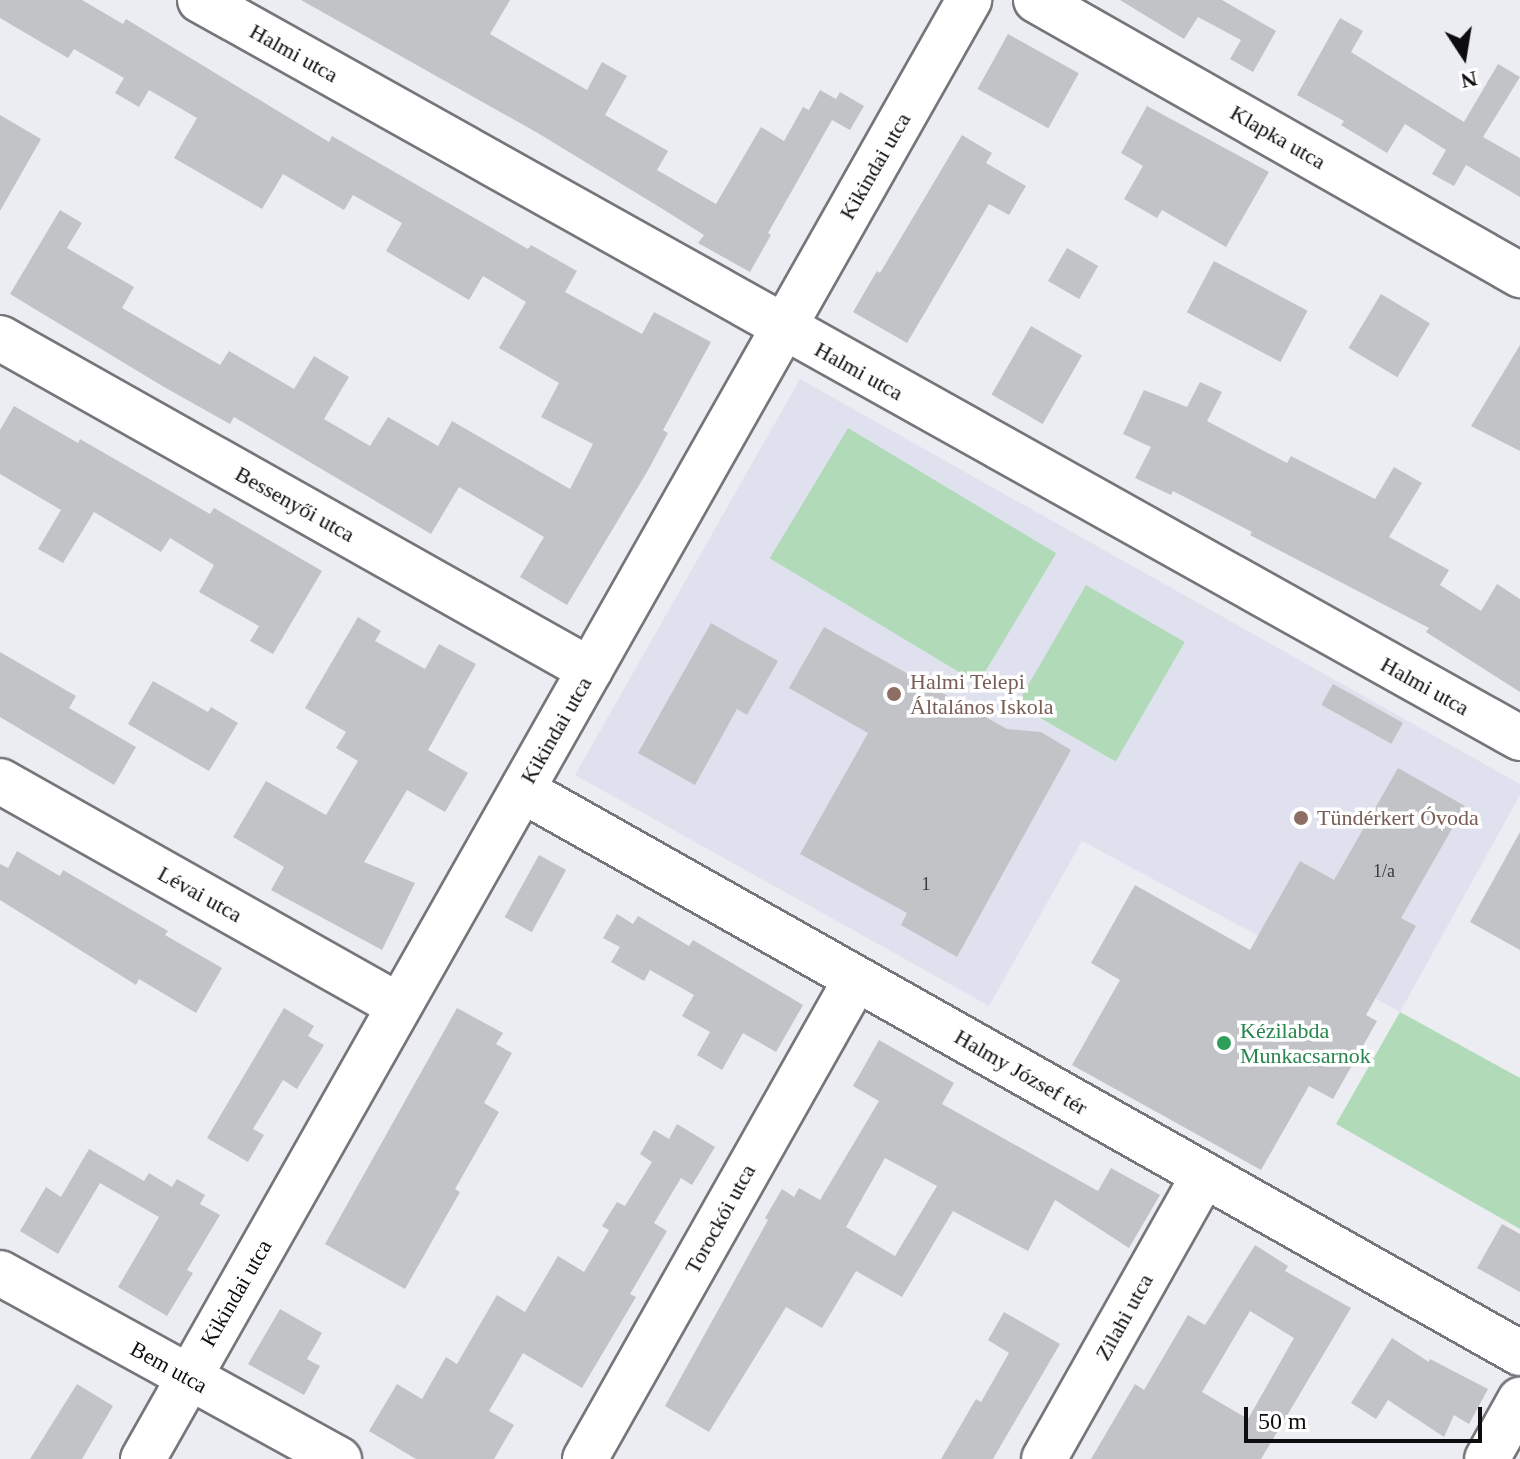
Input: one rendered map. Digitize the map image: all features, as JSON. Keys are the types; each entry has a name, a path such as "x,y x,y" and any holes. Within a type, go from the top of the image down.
{"street":[{"name":"Halmi utca","path":"200,0 1520,738"},
{"name":"Kikindai utca","path":"143,1459 969,0"},
{"name":"Klapka utca","path":"1036,0 1520,275"},
{"name":"Bessenyői utca","path":"0,338 590,670"},
{"name":"Lévai utca","path":"0,781 399,1006"},
{"name":"Halmy József tér","path":"522,790 1520,1353"},
{"name":"Torockói utca","path":"585,1459 856,979"},
{"name":"Zilahi utca","path":"1044,1459 1204,1175"},
{"name":"Bem utca","path":"0,1273 339,1459"},
{"path":"1487,1459 1520,1400"}],"shaded area":[{"name":"Halmi Telepi Általános Iskola","path":"800,379 1520,784 1520,795 1400,1012 1082,841 989,1006 575,775"}],"green space":[{"path":"848,428 1056,553 978,683 770,558"},
{"path":"1086,585 1185,642 1116,762 1017,705"},
{"path":"1400,1012 1520,1078 1520,1229 1336,1124"}],"building":[{"path":"0,0 82,0 123,24 126,19 329,142 332,136 528,249 531,245 577,271 565,292 642,334 654,312 711,342 663,430 668,433 647,472 567,605 520,577 544,537 459,487 431,534 234,417 230,424 164,387 10,294 60,210 82,223 67,248 134,287 122,308 220,365 229,351 294,389 314,356 349,377 324,419 370,446 388,417 438,446 452,421 570,489 593,444 541,417 559,383 499,348 526,302 483,276 469,300 386,251 402,223 353,195 344,210 283,174 262,209 174,158 197,118 149,90 139,107 115,93 124,78 74,49 68,58 0,18"},
{"path":"301,0 510,0 490,34 587,90 602,62 627,76 605,115 668,151 657,170 716,204 761,127 784,141 803,107 809,110 820,90 836,99 840,92 864,106 850,130 832,120 768,233 771,235 750,272 698,243 704,235 536,132"},
{"path":"1120,0 1222,0 1276,31 1253,72 1230,59 1241,40 1198,17 1184,39"},
{"path":"1340,18 1363,31 1351,52 1464,122 1498,64 1520,77 1483,137 1520,158 1520,197 1466,165 1454,186 1432,174 1446,150 1405,124 1387,153 1341,125 1344,121 1297,95"},
{"path":"1008,34 1079,73 1048,128 977,89"},
{"path":"1147,106 1269,172 1226,247 1162,210 1157,218 1124,199 1143,166 1121,153"},
{"path":"0,115 41,139 0,211"},
{"path":"962,135 992,153 986,163 1026,186 1009,215 989,204 907,343 853,312 877,271 880,273"},
{"path":"1067,248 1098,266 1079,299 1048,281"},
{"path":"1214,261 1308,311 1280,362 1187,312"},
{"path":"1381,294 1430,323 1397,377 1349,348"},
{"path":"1031,326 1082,356 1043,424 992,394"},
{"path":"1520,345 1520,451 1471,426"},
{"path":"1200,382 1222,392 1207,421 1287,463 1291,456 1375,499 1394,467 1422,483 1389,537 1449,570 1440,585 1481,611 1497,584 1520,599 1520,692 1426,632 1429,628 1250,535 1252,532 1173,491 1171,495 1135,478 1151,447 1123,434 1144,390 1187,407"},
{"path":"14,406 78,443 80,439 210,514 214,508 322,571 273,654 250,641 259,626 199,592 214,565 170,538 161,552 94,512 63,563 38,549 61,510 0,474 0,430"},
{"path":"358,617 381,631 375,641 425,669 439,644 476,664 428,750 468,773 445,812 407,790 364,862 415,883 382,950 271,890 284,867 233,837 266,781 326,815 358,761 336,748 346,732 305,708"},
{"path":"711,623 778,661 747,715 737,709 695,785 638,753"},
{"path":"824,627 1007,729 1041,732 1071,750 957,957 901,925 907,913 800,854 868,733 789,688"},
{"path":"0,652 76,696 69,708 136,747 114,785 0,717"},
{"path":"153,681 208,712 211,707 238,723 209,771 128,724"},
{"path":"1333,684 1403,723 1391,744 1321,705"},
{"name":"Kézilabda Munkacsarnok","path":"1398,768 1465,806 1401,918 1416,926 1366,1015 1377,1021 1333,1099 1309,1086 1261,1170 1072,1065 1120,980 1091,963 1135,885 1250,950 1300,861 1334,880"},
{"path":"1520,832 1520,950 1470,922"},
{"path":"17,851 60,876 63,870 168,931 165,935 222,968 196,1013 139,979 136,985 0,900 0,864 8,868"},
{"path":"539,855 566,870 532,932 505,917"},
{"path":"617,914 633,924 638,916 689,946 693,940 803,1005 776,1052 743,1033 722,1070 697,1055 710,1032 682,1016 694,995 650,970 644,981 611,962 620,947 603,938"},
{"path":"284,1008 314,1026 308,1036 324,1045 297,1089 283,1080 253,1129 264,1135 248,1162 207,1138"},
{"path":"457,1008 503,1033 496,1044 512,1053 484,1103 499,1112 455,1189 460,1192 405,1289 325,1244"},
{"path":"879,1040 954,1083 942,1104 1098,1191 1111,1168 1160,1195 1129,1248 1055,1200 1028,1251 953,1211 902,1297 856,1271 822,1328 786,1307 709,1432 665,1406 782,1189 794,1197 799,1188 820,1200 879,1101 853,1086","holes":["885,1158 937,1186 895,1256 846,1227"]},
{"path":"677,1124 715,1147 692,1185 681,1178 654,1223 667,1231 630,1294 636,1297 582,1388 523,1353 489,1411 514,1425 494,1459 416,1459 369,1431 397,1384 422,1399 446,1357 457,1364 497,1295 525,1312 558,1256 584,1272 609,1230 602,1226 617,1202 625,1206 652,1162 640,1154 654,1130 669,1139"},
{"path":"89,1149 144,1181 149,1173 172,1187 177,1179 205,1195 200,1204 220,1215 187,1270 193,1273 167,1316 118,1287 159,1217 100,1183 58,1254 20,1231 46,1187 61,1197"},
{"path":"1502,1224 1520,1234 1520,1292 1477,1268"},
{"path":"1255,1245 1288,1266 1285,1271 1351,1308 1261,1459 1091,1459 1135,1384 1144,1390 1188,1315 1205,1325","holes":["1250,1311 1294,1338 1248,1419 1202,1392"]},
{"path":"280,1309 322,1333 307,1359 320,1366 304,1395 248,1364"},
{"path":"1004,1312 1060,1344 993,1459 941,1459 976,1399 981,1402 1009,1353 988,1340"},
{"path":"1392,1338 1429,1362 1430,1359 1488,1389 1469,1424 1454,1415 1444,1437 1388,1400 1376,1419 1351,1403"},
{"path":"77,1384 113,1406 82,1459 30,1459"}],"place":[{"name":"Halmi Telepi Általános Iskola","path":"894,694"},
{"name":"Tündérkert Óvoda","path":"1301,818"},
{"name":"Kézilabda Munkacsarnok","path":"1224,1043"}]}
